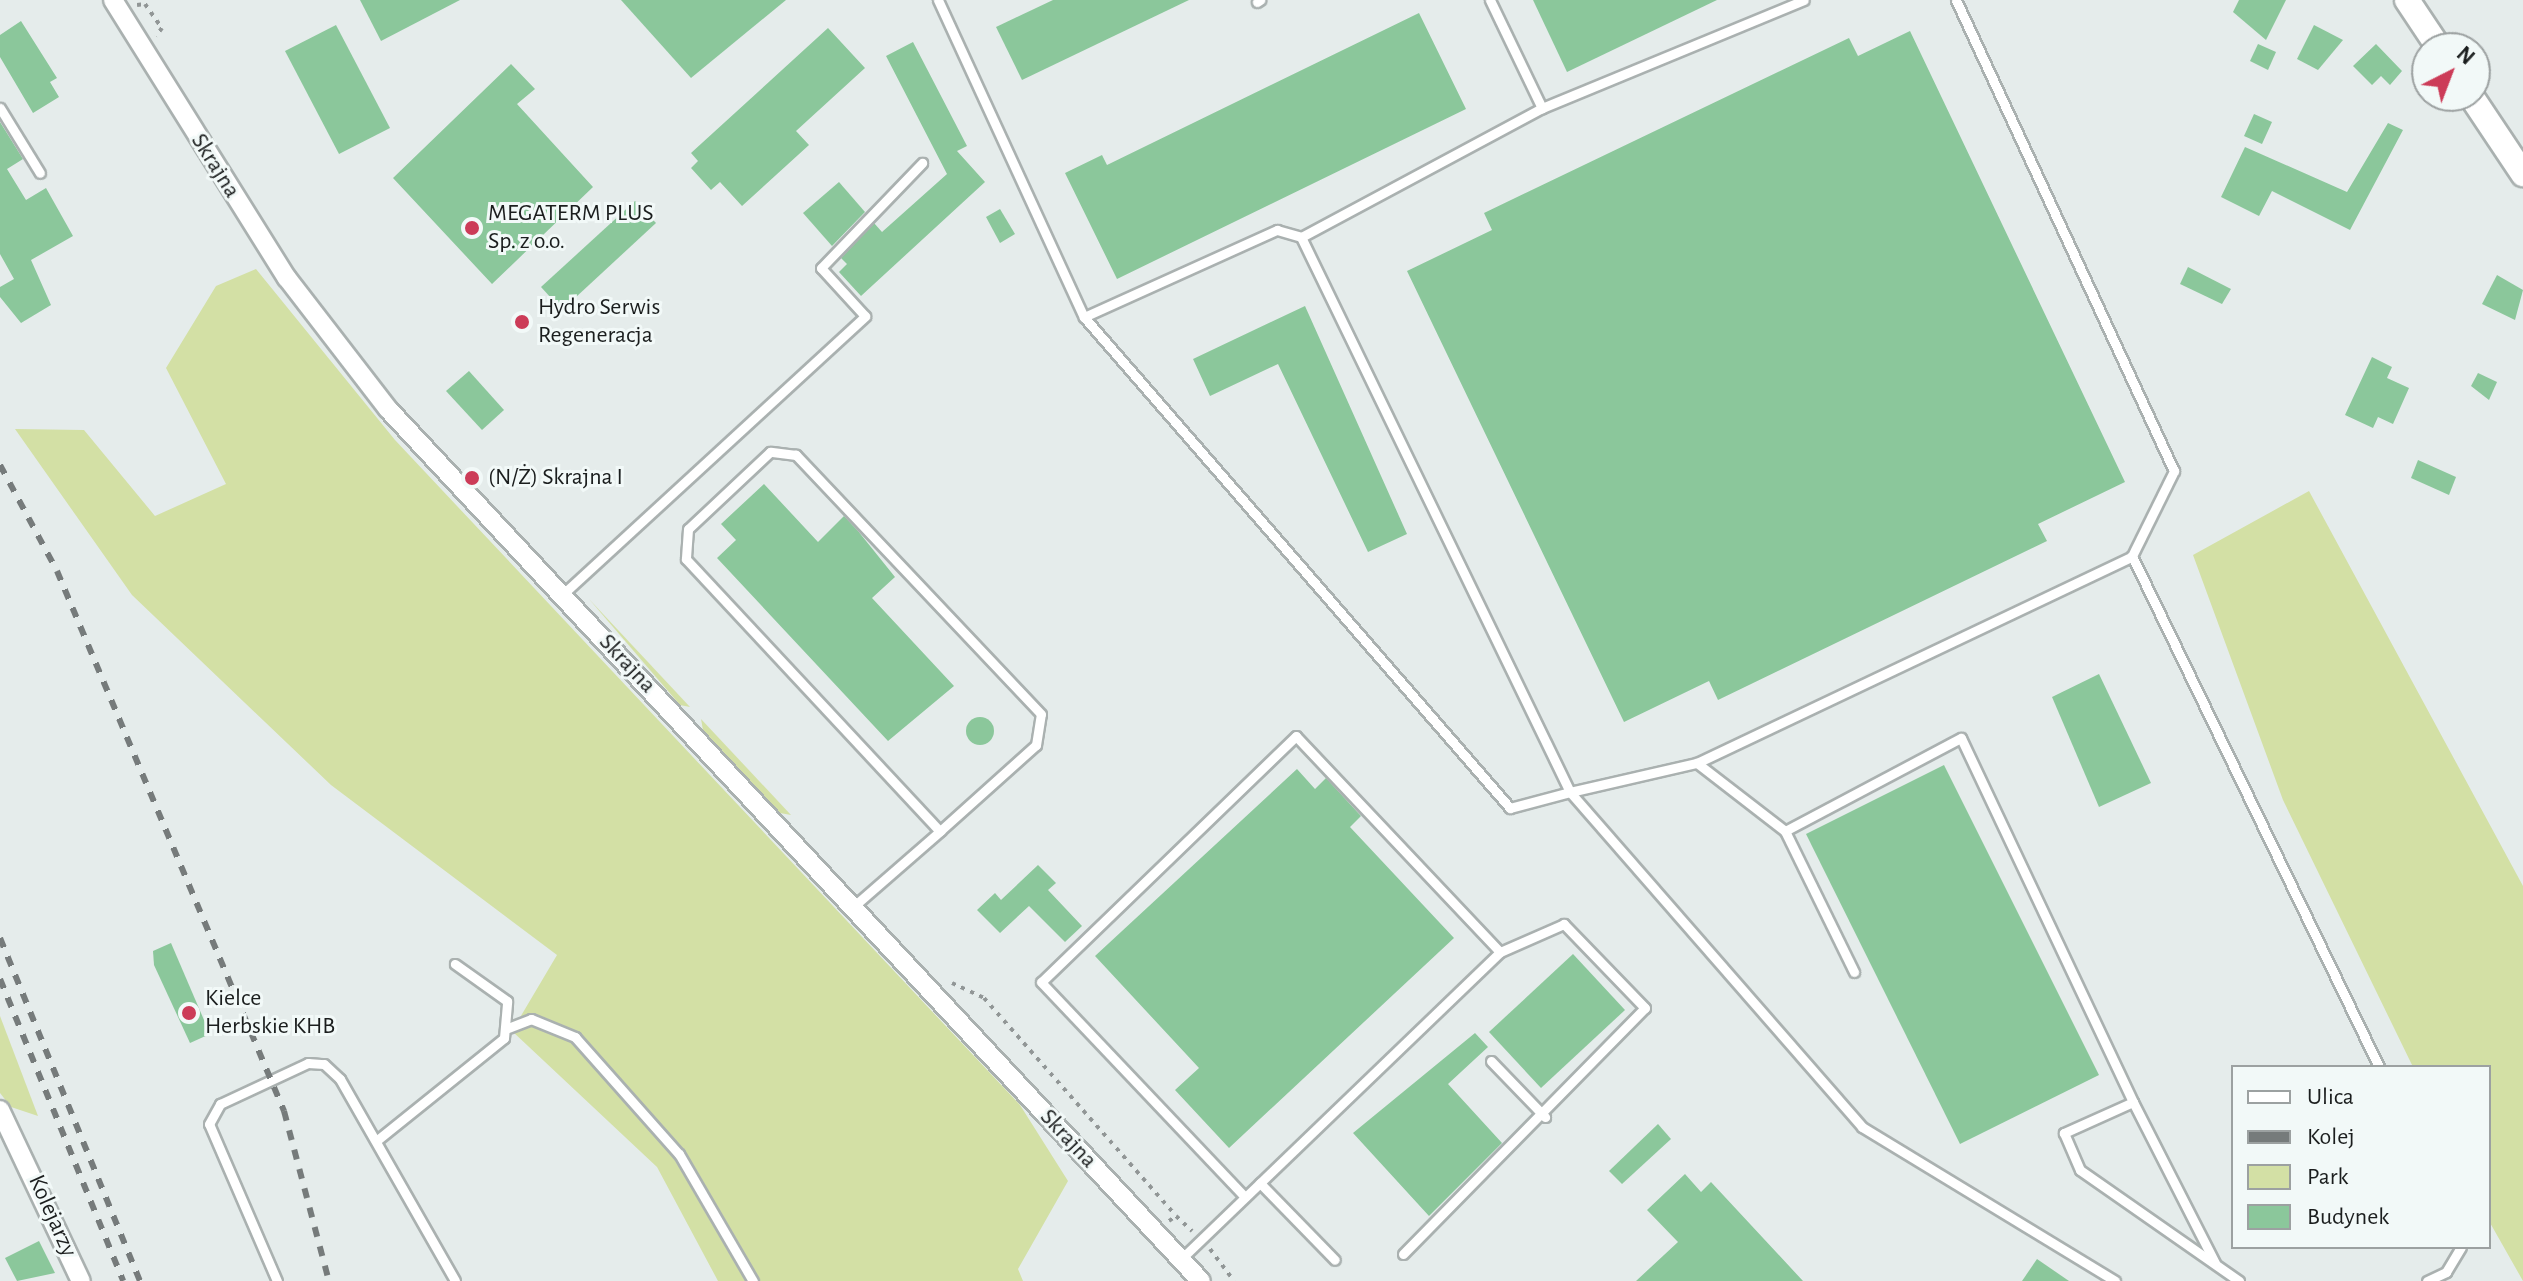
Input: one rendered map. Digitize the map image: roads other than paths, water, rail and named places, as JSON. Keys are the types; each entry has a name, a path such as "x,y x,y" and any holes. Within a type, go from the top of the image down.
{"street":[{"name":"Skrajna","path":"113,0 329,336 562,595 1201,1281"},
{"path":"2407,0 2428,32"},
{"path":"2483,112 2520,164"},
{"name":"Kolejarzy","path":"0,1110 81,1281"}],"lane":[{"path":"938,0 1084,317 1510,808 1697,763 2132,556 2174,471 1956,0"},
{"path":"1490,0 1542,108"},
{"path":"1084,317 1277,230 1301,237 1542,108 1804,0"},
{"path":"0,108 40,173"},
{"path":"562,595 865,316 821,268 922,163"},
{"path":"1301,237 1570,792 1862,1127 2115,1281"},
{"path":"853,907 940,831 1036,745 1041,714 796,455 770,452 688,529 686,559 940,831"},
{"path":"2132,556 2378,1065"},
{"path":"1245,1197 1041,982 1296,736 1500,952"},
{"path":"1785,831 1961,738 2133,1102 2216,1265"},
{"path":"1697,763 1785,831 1854,972"},
{"path":"1181,1259 1500,952 1564,924 1645,1008 1545,1117 1403,1254"},
{"path":"455,964 507,1001 508,1028"},
{"path":"376,1141 438,1095 508,1028 531,1019 575,1037 655,1121 753,1281"},
{"path":"1491,1061 1545,1117"},
{"path":"277,1281 209,1134 212,1113 308,1063 324,1064 376,1141 455,1281"},
{"path":"2133,1102 2064,1133 2080,1170 2239,1281"},
{"path":"1260,1183 1335,1260"},
{"path":"2427,1281 2446,1272 2460,1249"}],"railway":[{"path":"0,465 57,571 284,1111 329,1281"},
{"path":"0,938 140,1281"},
{"path":"0,979 123,1281"}],"place":[{"name":"MEGATERM PLUS Sp. z o.o.","path":"472,228"},
{"name":"Hydro Serwis Regeneracja","path":"522,322"},
{"name":"(N/Ż) Skrajna I","path":"472,478"},
{"name":"Kielce Herbskie KHB","path":"189,1013"}]}
